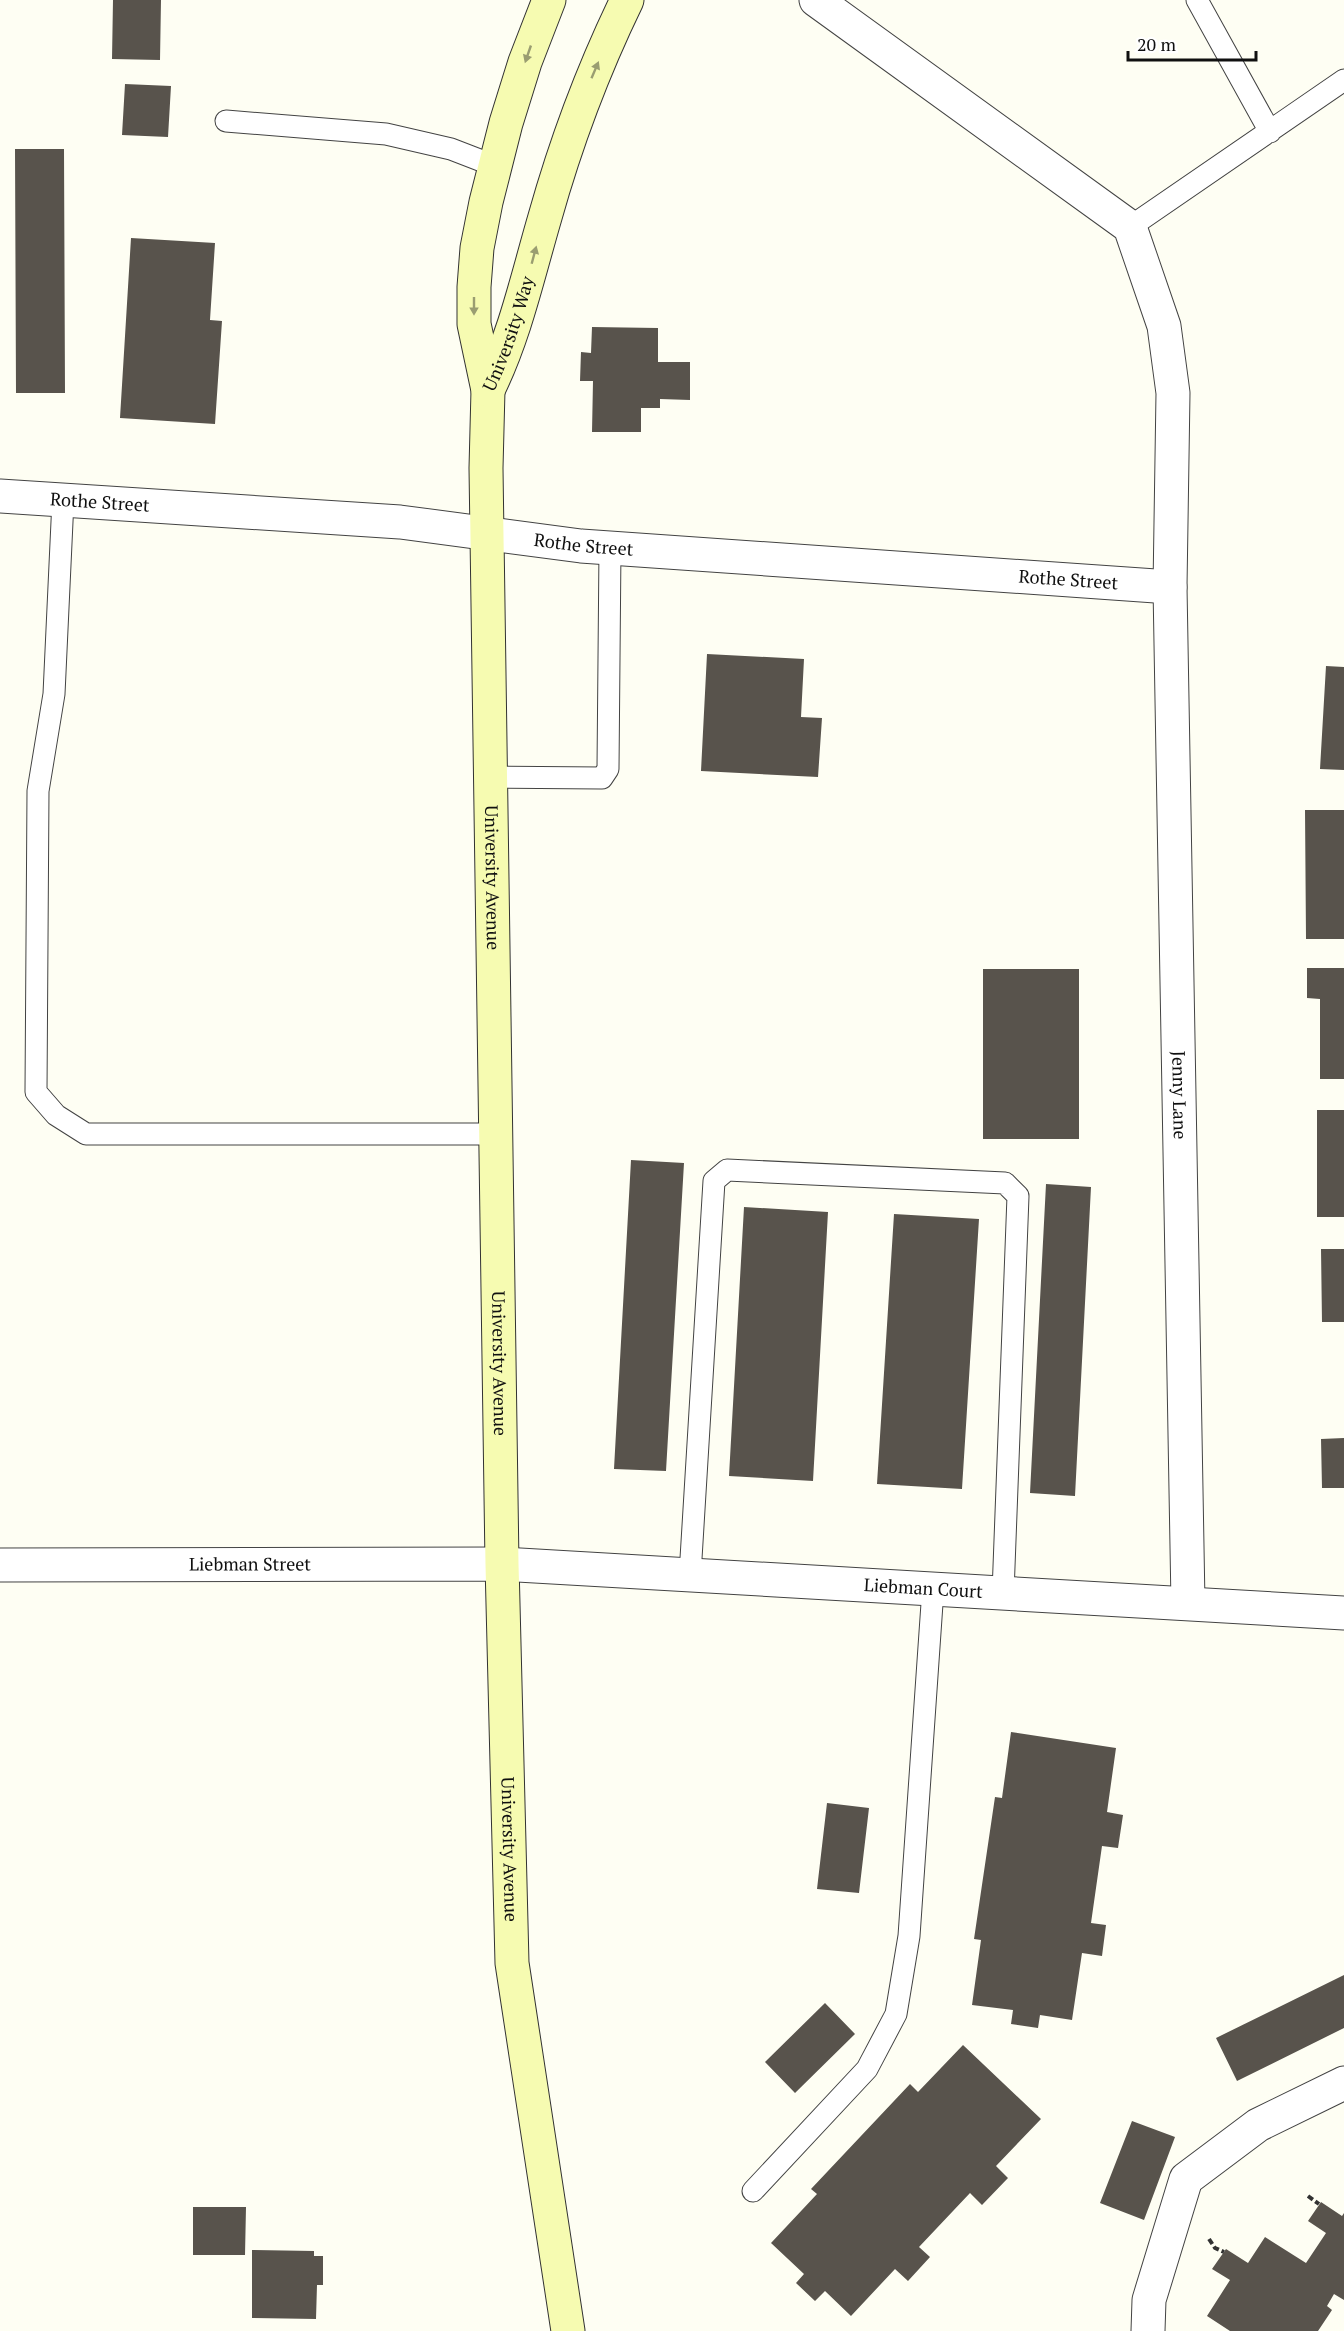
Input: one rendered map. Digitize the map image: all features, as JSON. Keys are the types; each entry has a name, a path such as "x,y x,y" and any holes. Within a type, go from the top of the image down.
{"main road":[{"name":"University Way","path":"488,390 476,340 474,287 482,222 495,165 521,73 549,0"},
{"name":"University Way","path":"488,390 504,355 575,121 627,0"},
{"name":"University Avenue","path":"488,390 487,533 495,1134 502,1564 512,1964 568,2331"}],"street":[{"path":"816,0 1130,227"},
{"name":"Jenny Lane","path":"1130,227 1164,326 1173,393 1170,586 1188,1603"},
{"name":"Rothe Street","path":"0,496 400,522 610,548 1170,586"},
{"name":"Liebman Court","path":"502,1564 1344,1613"},
{"name":"Liebman Street","path":"0,1565 502,1564"},
{"path":"1148,2331 1149,2300 1186,2179 1258,2125 1344,2083"}],"lane":[{"path":"1197,0 1270,132"},
{"path":"1130,227 1344,80"},
{"path":"226,121 386,134 451,149 495,165"},
{"path":"63,500 54,694 38,792 36,1092 56,1115 86,1134 495,1134"},
{"path":"491,777 602,778 608,769 610,548"},
{"path":"690,1575 714,1181 727,1170 1005,1183 1018,1196 1003,1593"},
{"path":"753,2191 867,2069 896,2014 909,1936 933,1589"}],"path":[{"path":"1308,2196 1319,2204"},
{"path":"1215,2248 1224,2252"}],"building":[{"path":"113,0 161,0 160,60 112,59"},
{"path":"125,84 171,86 168,137 122,135"},
{"path":"15,149 64,149 65,393 16,393"},
{"path":"131,238 215,243 210,320 222,321 215,424 120,418"},
{"path":"592,327 658,328 658,362 690,362 690,400 660,399 660,408 641,408 641,432 592,432 593,381 580,381 581,352 591,353"},
{"path":"707,654 804,659 801,717 822,718 818,777 701,771"},
{"path":"1326,666 1344,667 1344,770 1320,769"},
{"path":"1305,810 1344,810 1344,939 1306,939"},
{"path":"1307,968 1344,968 1344,1079 1320,1079 1320,999 1307,998"},
{"path":"983,969 1079,969 1079,1139 983,1139"},
{"path":"1317,1110 1344,1110 1344,1217 1317,1217"},
{"path":"631,1160 684,1163 666,1471 614,1469"},
{"path":"1046,1184 1091,1187 1075,1496 1030,1493"},
{"path":"744,1207 828,1212 813,1481 729,1476"},
{"path":"894,1214 979,1219 962,1489 877,1484"},
{"path":"1321,1249 1344,1249 1344,1322 1322,1322"},
{"path":"1344,1438 1344,1488 1322,1488 1321,1439"},
{"path":"1011,1732 1116,1748 1107,1812 1123,1815 1118,1848 1102,1846 1091,1923 1106,1925 1102,1956 1082,1953 1072,2020 1040,2015 1038,2028 1011,2024 1013,2010 972,2005 981,1940 974,1939 995,1797 1002,1798"},
{"path":"827,1803 869,1808 859,1893 817,1889"},
{"path":"1344,1975 1344,2028 1237,2081 1216,2038"},
{"path":"825,2003 855,2034 795,2093 765,2062"},
{"path":"963,2045 1041,2119 996,2166 1008,2178 982,2205 970,2193 919,2247 930,2257 908,2281 895,2269 851,2316 825,2291 815,2301 796,2283 804,2274 771,2243 817,2194 811,2189 910,2084 918,2092"},
{"path":"1132,2121 1175,2137 1144,2220 1100,2203"},
{"path":"1321,2202 1342,2216 1344,2213 1344,2300 1334,2294 1327,2306 1332,2310 1318,2331 1230,2331 1207,2316 1230,2280 1212,2269 1226,2249 1248,2263 1265,2237 1306,2263 1326,2233 1308,2221"},
{"path":"193,2207 246,2207 245,2255 193,2255"},
{"path":"252,2250 314,2251 314,2256 323,2256 323,2285 317,2285 316,2319 252,2318"}]}
